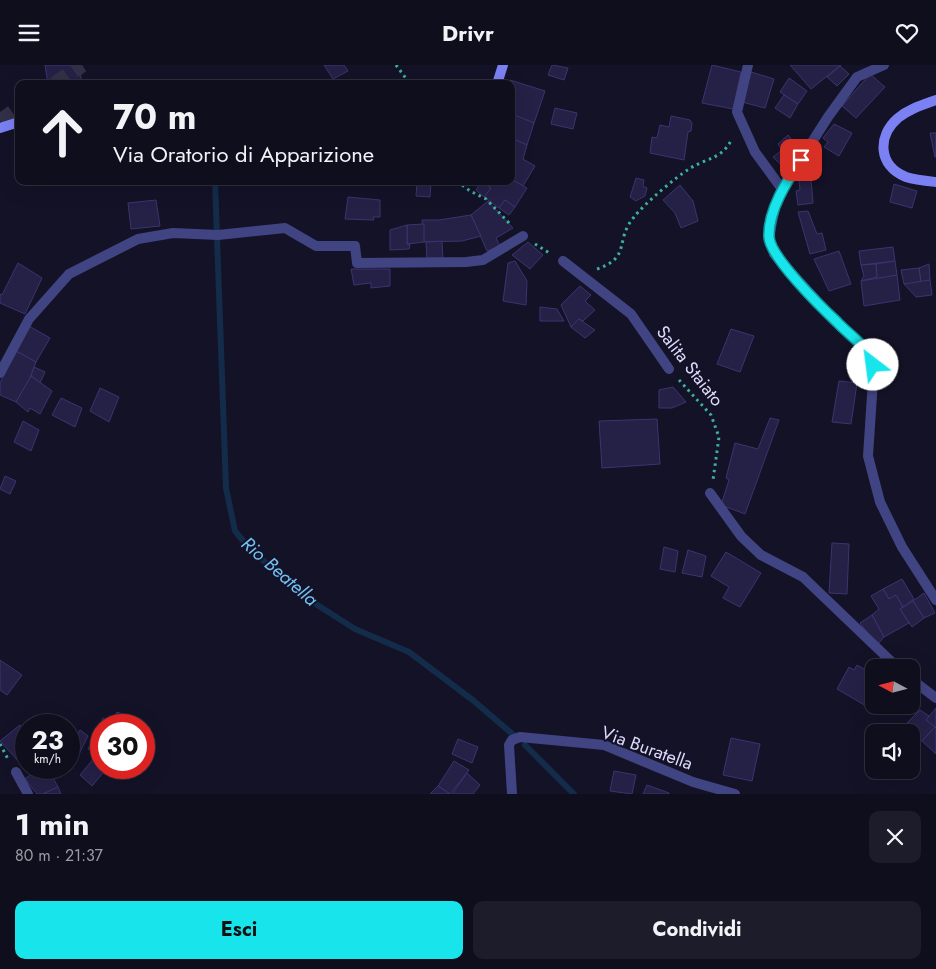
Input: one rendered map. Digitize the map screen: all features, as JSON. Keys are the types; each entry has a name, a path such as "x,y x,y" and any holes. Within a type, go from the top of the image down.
{"main road":[{"path":"498,80 503,65"},
{"path":"936,100 914,107 897,119 885,136 882,148 885,160 893,169 905,176 936,182"},
{"path":"0,128 15,123"}],"street":[{"path":"748,65 737,112 755,153 782,189"},
{"path":"884,65 857,77 782,189 775,207 769,237 774,254 837,323 870,353 873,365 873,380 868,456 880,502 902,547 936,600"},
{"path":"0,373 29,319 69,274 138,239 173,233 218,235 285,228 316,246 355,246 357,263 466,262 483,260 523,236"},
{"name":"Salita Staiato","path":"562,261 630,314 669,369"},
{"path":"710,493 741,536 761,555 803,577 890,659"},
{"path":"920,686 936,698"},
{"name":"Via Buratella","path":"512,794 509,745 512,740 520,737 604,745 693,782 735,794"},
{"path":"20,779 28,794"}],"path":[{"path":"396,65 407,80"},
{"path":"580,275 613,263 619,255 625,232 635,216 689,169 725,151 736,131 737,112"},
{"path":"462,185 486,199 523,236 562,261"},
{"name":"Salita Staiato","path":"669,369 711,415 720,437 710,493"}],"building":[{"path":"45,65 79,65 81,80 47,80"},
{"path":"324,65 344,65 348,71 333,79"},
{"path":"552,65 568,68 564,80 548,75"},
{"path":"712,65 741,72 733,109 702,103"},
{"path":"790,65 841,65 811,89"},
{"path":"840,66 849,74 837,86 827,77"},
{"path":"751,72 774,79 765,108 742,102"},
{"path":"870,74 885,87 856,118 842,106"},
{"path":"789,78 807,91 798,104 780,92"},
{"path":"515,82 545,91 534,123 515,116"},
{"path":"784,95 798,104 790,118 775,108"},
{"path":"555,108 577,113 573,129 551,124"},
{"path":"515,115 534,123 527,145 515,140"},
{"path":"671,116 690,120 692,123 691,131 688,132 684,160 650,153 652,137 657,138 660,125 669,127"},
{"path":"834,124 852,133 839,156 824,147 828,142 823,138"},
{"path":"930,133 936,133 936,157 935,157"},
{"path":"788,135 803,154 786,170 773,157 782,150 778,144"},
{"path":"515,140 527,145 523,159 535,166 523,186 515,181"},
{"path":"636,178 644,180 643,186 647,188 645,196 636,201 630,197"},
{"path":"811,179 813,203 798,205 796,191 800,190 799,181"},
{"path":"515,181 527,188 515,207 505,200 499,208 484,197 491,188 487,185 515,185"},
{"path":"894,184 917,191 912,208 890,202"},
{"path":"417,185 431,185 430,197 416,196"},
{"path":"479,185 487,185 491,188 484,197 476,190"},
{"path":"680,185 693,201 698,221 681,228 675,213 663,200"},
{"path":"348,197 380,200 380,217 373,217 374,220 345,219"},
{"path":"156,200 160,226 131,229 128,203"},
{"path":"505,200 515,207 509,215 499,208"},
{"path":"488,201 513,228 496,238 500,246 487,251 471,215"},
{"path":"808,211 817,234 822,233 826,250 810,254 798,212"},
{"path":"471,215 481,236 462,241 424,242 422,220 439,220"},
{"path":"424,224 424,242 407,244 407,225"},
{"path":"407,225 407,244 410,245 409,249 390,250 390,230"},
{"path":"442,241 443,260 427,261 426,242"},
{"path":"528,242 543,255 530,269 512,255"},
{"path":"893,247 895,261 861,265 859,251"},
{"path":"839,251 851,284 829,291 814,259"},
{"path":"515,261 527,281 526,305 503,301 508,263"},
{"path":"895,261 897,275 877,280 876,264"},
{"path":"18,263 42,278 25,314 0,303 0,294 2,295"},
{"path":"876,264 877,277 861,281 864,276 861,265"},
{"path":"929,264 930,280 921,283 919,268"},
{"path":"919,268 921,283 904,284 901,270"},
{"path":"351,269 390,269 390,286 371,288 371,283 354,285"},
{"path":"897,275 900,300 864,306 861,281"},
{"path":"930,280 932,295 916,297 904,284"},
{"path":"580,286 591,295 585,301 595,310 583,321 579,319 571,327 561,305"},
{"path":"540,307 557,309 564,321 540,321"},
{"path":"579,319 595,330 585,338 571,327"},
{"path":"29,326 50,338 36,362 16,351"},
{"path":"731,329 754,336 740,372 717,364"},
{"path":"16,351 36,362 29,381 16,402 0,395 0,383"},
{"path":"34,367 45,372 40,383 31,376"},
{"path":"31,376 52,391 40,414 30,408 28,412 16,402"},
{"path":"839,381 857,383 851,424 832,422"},
{"path":"673,387 686,402 672,408 659,408 659,390"},
{"path":"100,388 119,397 109,422 90,411"},
{"path":"61,398 82,408 75,427 52,415"},
{"path":"770,418 779,420 745,514 721,505 729,480 726,478 735,443 758,449"},
{"path":"657,419 660,464 602,468 599,421"},
{"path":"23,421 39,430 31,451 14,442"},
{"path":"5,476 16,481 10,494 0,489"},
{"path":"832,543 849,544 847,594 829,593"},
{"path":"664,547 678,551 675,572 660,569"},
{"path":"688,550 706,556 702,577 682,573"},
{"path":"726,552 761,573 740,607 723,598 729,587 711,576"},
{"path":"902,579 914,599 903,607 896,595 889,599 883,589"},
{"path":"883,589 889,599 896,595 903,607 900,609 909,623 884,637 872,615 879,609 871,596"},
{"path":"924,593 935,613 924,618 913,601"},
{"path":"913,601 924,618 912,627 900,609"},
{"path":"872,615 884,637 877,645 860,623"},
{"path":"0,660 22,675 7,695 0,690"},
{"path":"857,665 865,670 865,705 837,689 849,667 854,670"},
{"path":"936,708 936,728 926,720"},
{"path":"920,710 929,716 926,720 935,727 922,741 920,739 920,724 906,724 916,714 920,714"},
{"path":"936,728 936,754 922,741"},
{"path":"15,729 15,758 0,741"},
{"path":"80,730 88,736 80,752"},
{"path":"731,738 760,744 752,781 723,775"},
{"path":"458,739 478,747 472,763 452,754"},
{"path":"454,761 469,770 450,794 438,786"},
{"path":"90,763 90,779 98,779 92,786 80,775"},
{"path":"614,771 636,775 632,794 610,791"},
{"path":"467,773 480,785 473,794 452,794"},
{"path":"25,779 54,779 58,787 43,794 37,794"},
{"path":"647,785 669,793 669,794 643,794"},
{"path":"438,786 450,794 430,794"},
{"path":"58,787 61,794 43,794"}],"waterway":[{"name":"Rio Beatella","path":"215,185 226,488 235,531 249,548 293,587 355,629 409,652 474,701 517,738"},
{"name":"Rio Beatella","path":"525,745 574,794"}],"tunnel":[{"path":"61,80 82,65"},
{"path":"0,121 15,111"}],"route":[{"path":"801,160 782,189 775,207 769,237 774,254 837,323 864,346 870,353 873,365"}]}
